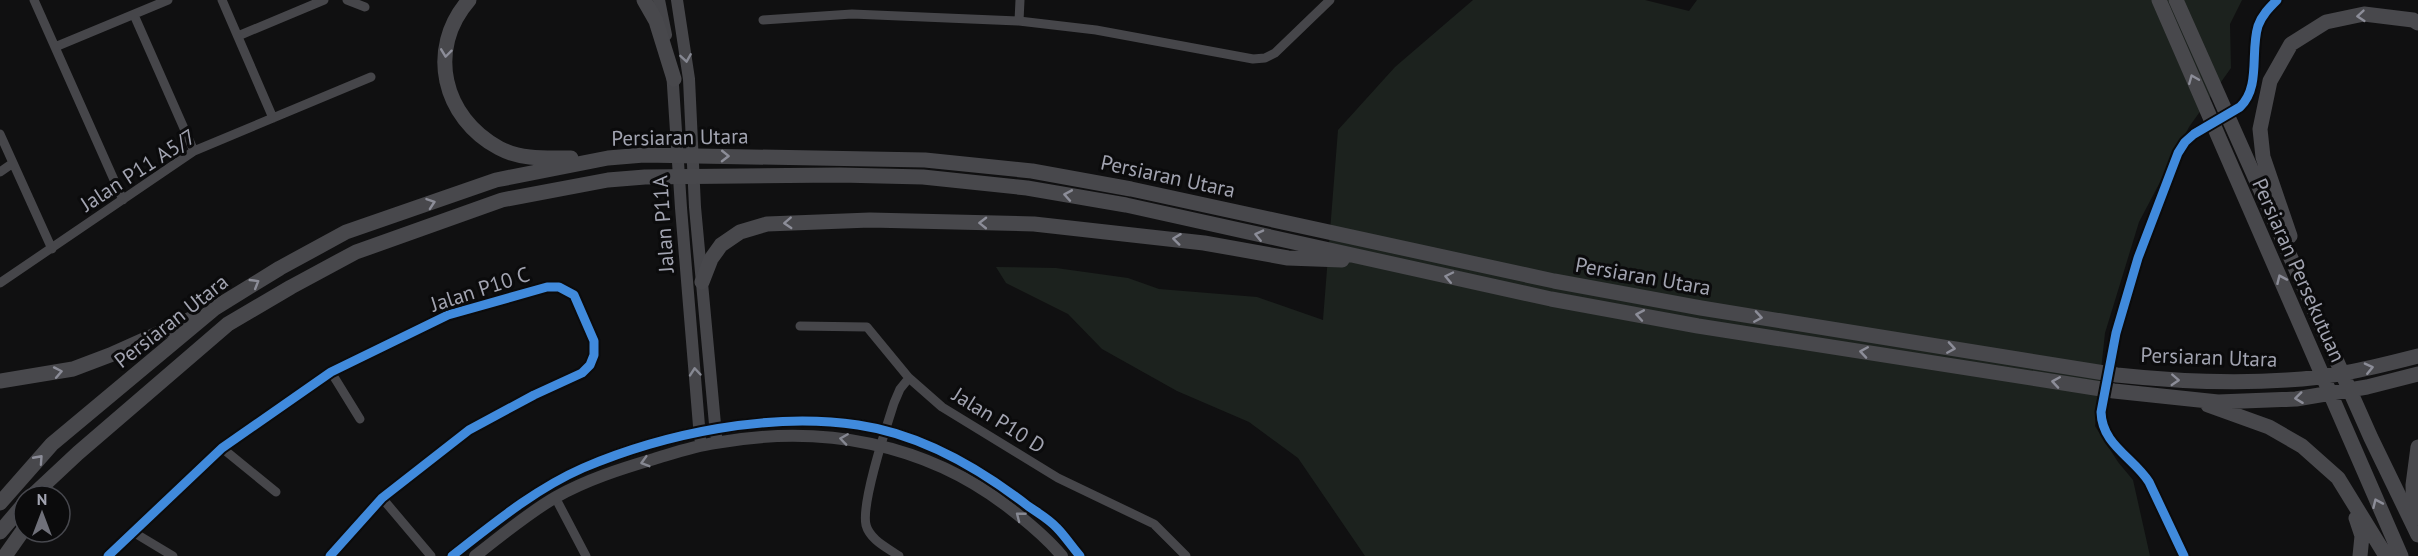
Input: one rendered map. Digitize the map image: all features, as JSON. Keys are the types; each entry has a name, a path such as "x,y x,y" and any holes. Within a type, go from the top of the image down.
{"main road":[{"path":"469,0 455,20 449,36 445,66 450,95 464,119 483,137 500,148 520,156 608,158"},
{"path":"644,0 656,21 674,79"},
{"name":"Persiaran Persekutuan","path":"2159,0 2401,556"},
{"name":"Persiaran Persekutuan","path":"2176,0 2371,438 2417,532"},
{"path":"2322,329 2263,157 2260,129 2270,81 2291,44 2326,22 2364,14 2413,20 2418,23"},
{"name":"Persiaran Utara","path":"0,503 52,444 215,308 280,268 346,232 496,180 608,158 644,154 925,160 1032,171 1131,189 1554,281 1701,308 2117,375 2223,382 2289,380 2360,370 2418,356"},
{"name":"Persiaran Utara","path":"45,484 228,324 356,252 502,200 609,180 645,177 840,175 923,177 987,183 1126,205 1551,299 1698,326 2114,392 2218,402 2296,399 2367,387 2418,374"},
{"path":"702,282 711,260 721,245 740,232 767,224 870,220 1045,225 1204,243 1288,258 1381,262"},
{"path":"0,381 73,369 215,308"},
{"path":"2200,400 2222,412 2269,427 2302,446 2338,478 2386,556"},
{"path":"2417,532 2413,484 2418,447"},
{"path":"56,484 78,453"},
{"path":"2338,478 2362,536 2360,556"},
{"path":"0,532 12,518"}],"street":[{"path":"34,0 123,200"},
{"path":"55,47 168,0"},
{"path":"222,0 273,118"},
{"path":"238,36 324,0"},
{"path":"347,0 365,7"},
{"name":"Jalan P11A","path":"659,0 674,79 681,208 701,446"},
{"name":"Jalan P11A","path":"677,0 693,118 695,207 716,442"},
{"path":"1019,21 1020,0"},
{"path":"763,20 852,14 1019,21 1096,30 1253,59 1275,54 1330,0"},
{"path":"2184,556 2149,482 2142,471 2111,442 2101,422 2101,412 2116,333 2138,258 2178,153 2190,138 2247,101 2253,78 2259,24 2277,0"},
{"path":"134,15 194,151"},
{"name":"Jalan P11 A5/7","path":"0,283 194,151 371,77"},
{"path":"0,134 52,249"},
{"path":"0,171 13,163"},
{"name":"Jalan P10 C","path":"108,556 222,448 331,372 448,315 547,286 559,287 574,295 594,342 594,355 590,365 582,373 534,395 469,430 382,498 330,556"},
{"name":"Jalan P10 D","path":"800,326 867,327 909,378 942,407 1058,478 1154,524 1186,556"},
{"path":"331,372 360,419"},
{"path":"899,556 873,538 867,525 867,504 885,430 900,389 909,378"},
{"path":"452,556 504,515 582,468 700,431 799,422 856,425 885,430 944,453 993,479 1057,527 1080,556"},
{"path":"475,556 555,497 621,469 716,442 825,437 882,445 937,464 987,490 1047,538 1062,556"},
{"path":"222,448 276,492"},
{"path":"555,497 586,556"},
{"path":"382,498 431,556"},
{"path":"133,532 173,556"}],"shaded area":[{"path":"1473,0 1645,0 1689,11 1697,0 2242,0 2230,24 2231,68 2189,127 2139,222 2105,333 2095,426 2118,462 2133,480 2150,556 1365,556 1298,458 1249,422 1177,391 1102,349 1068,314 1006,283 996,267 1056,268 1128,278 1159,289 1257,297 1323,320 1338,130 1395,67"}],"cycle path":[{"path":"2184,556 2149,482 2112,442 2103,423 2101,412 2116,333 2138,258 2178,153 2194,134 2240,107 2246,99 2253,79 2258,26 2277,0"},
{"path":"108,556 222,448 331,372 448,315 547,287 559,287 574,295 594,341 594,355 590,365 582,373 534,395 469,430 382,498 330,556"},
{"path":"452,556 531,497 583,468 648,445 718,428 789,421 858,425 904,436 948,455 969,466 1047,519 1080,556"}]}
